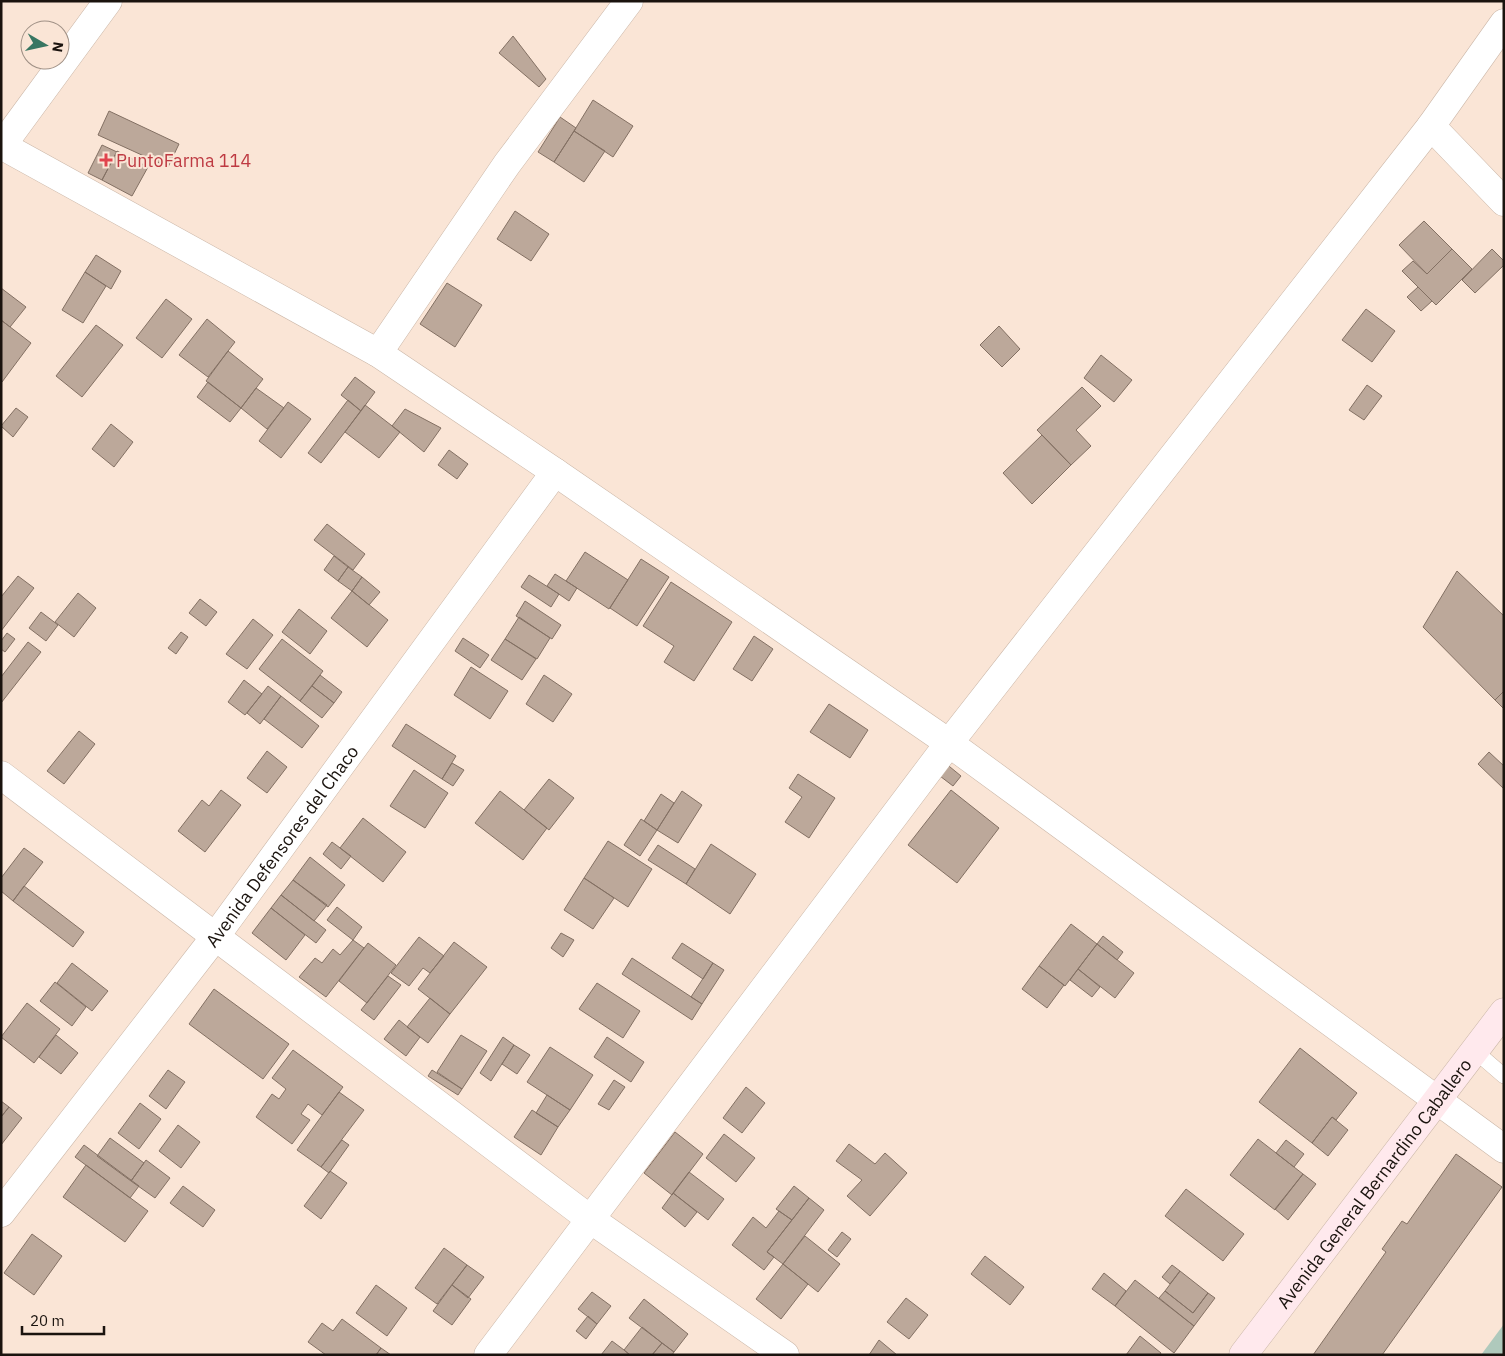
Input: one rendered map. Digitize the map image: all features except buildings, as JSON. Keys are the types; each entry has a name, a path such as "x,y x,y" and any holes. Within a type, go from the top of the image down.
{"main road":[{"name":"Avenida General Bernardino Caballero","path":"1244,1355 1504,1013"}],"street":[{"path":"108,1 2,146 378,353 555,472 949,743 1504,1149"},
{"path":"378,353 507,164 629,1"},
{"path":"488,1355 949,743 1431,126 1504,23"},
{"path":"1431,126 1504,202"},
{"name":"Avenida Defensores del Chaco","path":"1,1213 215,937 555,472"},
{"path":"1,775 590,1219 785,1355"}],"lane":[{"path":"1475,1051 1504,1076"}],"green space":[{"path":"1504,1324 1504,1355 1481,1355"}],"place":[{"name":"PuntoFarma 114","path":"106,160"}]}
